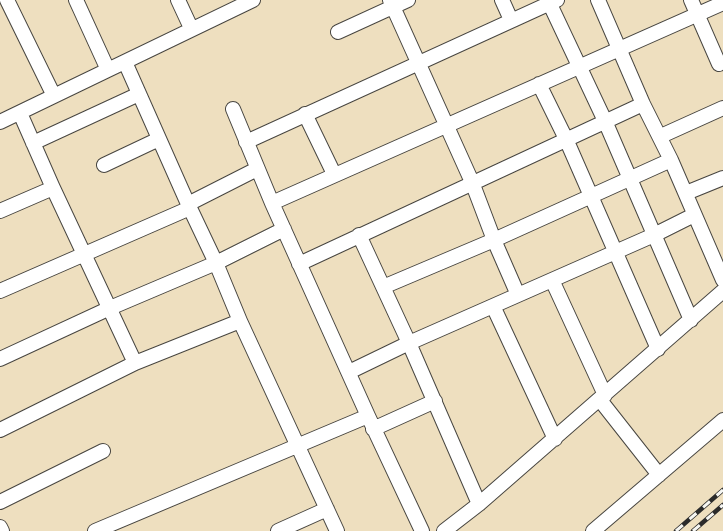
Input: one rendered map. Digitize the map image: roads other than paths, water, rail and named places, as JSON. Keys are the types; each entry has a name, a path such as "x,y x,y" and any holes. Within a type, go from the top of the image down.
{"street":[{"path":"7,0 54,96"},
{"path":"76,0 108,70"},
{"path":"178,0 191,28"},
{"path":"0,122 125,62 191,28 253,0"},
{"path":"338,32 391,4 408,0"},
{"path":"502,0 511,20"},
{"path":"598,0 643,104 661,136 723,280"},
{"path":"691,0 719,64"},
{"path":"246,142 552,1 578,67 605,121 691,320"},
{"path":"272,203 334,174 723,3"},
{"path":"391,4 472,182 494,240 518,295"},
{"path":"125,62 189,206 216,262 240,321 337,531"},
{"path":"539,84 566,139 658,350"},
{"path":"33,143 139,94"},
{"path":"299,264 472,182 643,104"},
{"path":"661,136 723,108"},
{"path":"233,109 257,169 349,372 370,423 422,531"},
{"path":"20,113 53,188 135,363"},
{"path":"305,114 334,174"},
{"path":"104,165 159,139"},
{"path":"383,287 494,240 671,160"},
{"path":"0,290 85,255 189,206 257,169"},
{"path":"686,193 723,178"},
{"path":"0,211 53,188"},
{"path":"349,372 409,343 654,235 694,215"},
{"path":"0,359 110,308 216,262 284,229"},
{"path":"359,235 435,401 479,504"},
{"path":"552,280 603,397 659,475"},
{"path":"444,531 479,504 555,439 658,350 723,291"},
{"path":"493,306 555,439"},
{"path":"0,430 135,363 240,321"},
{"path":"95,531 298,447 435,401"},
{"path":"593,531 723,420"},
{"path":"0,502 103,451"},
{"path":"278,531 327,509"},
{"path":"0,527 2,531"}],"railway":[{"path":"676,531 723,490"},
{"path":"693,531 723,505"}]}
